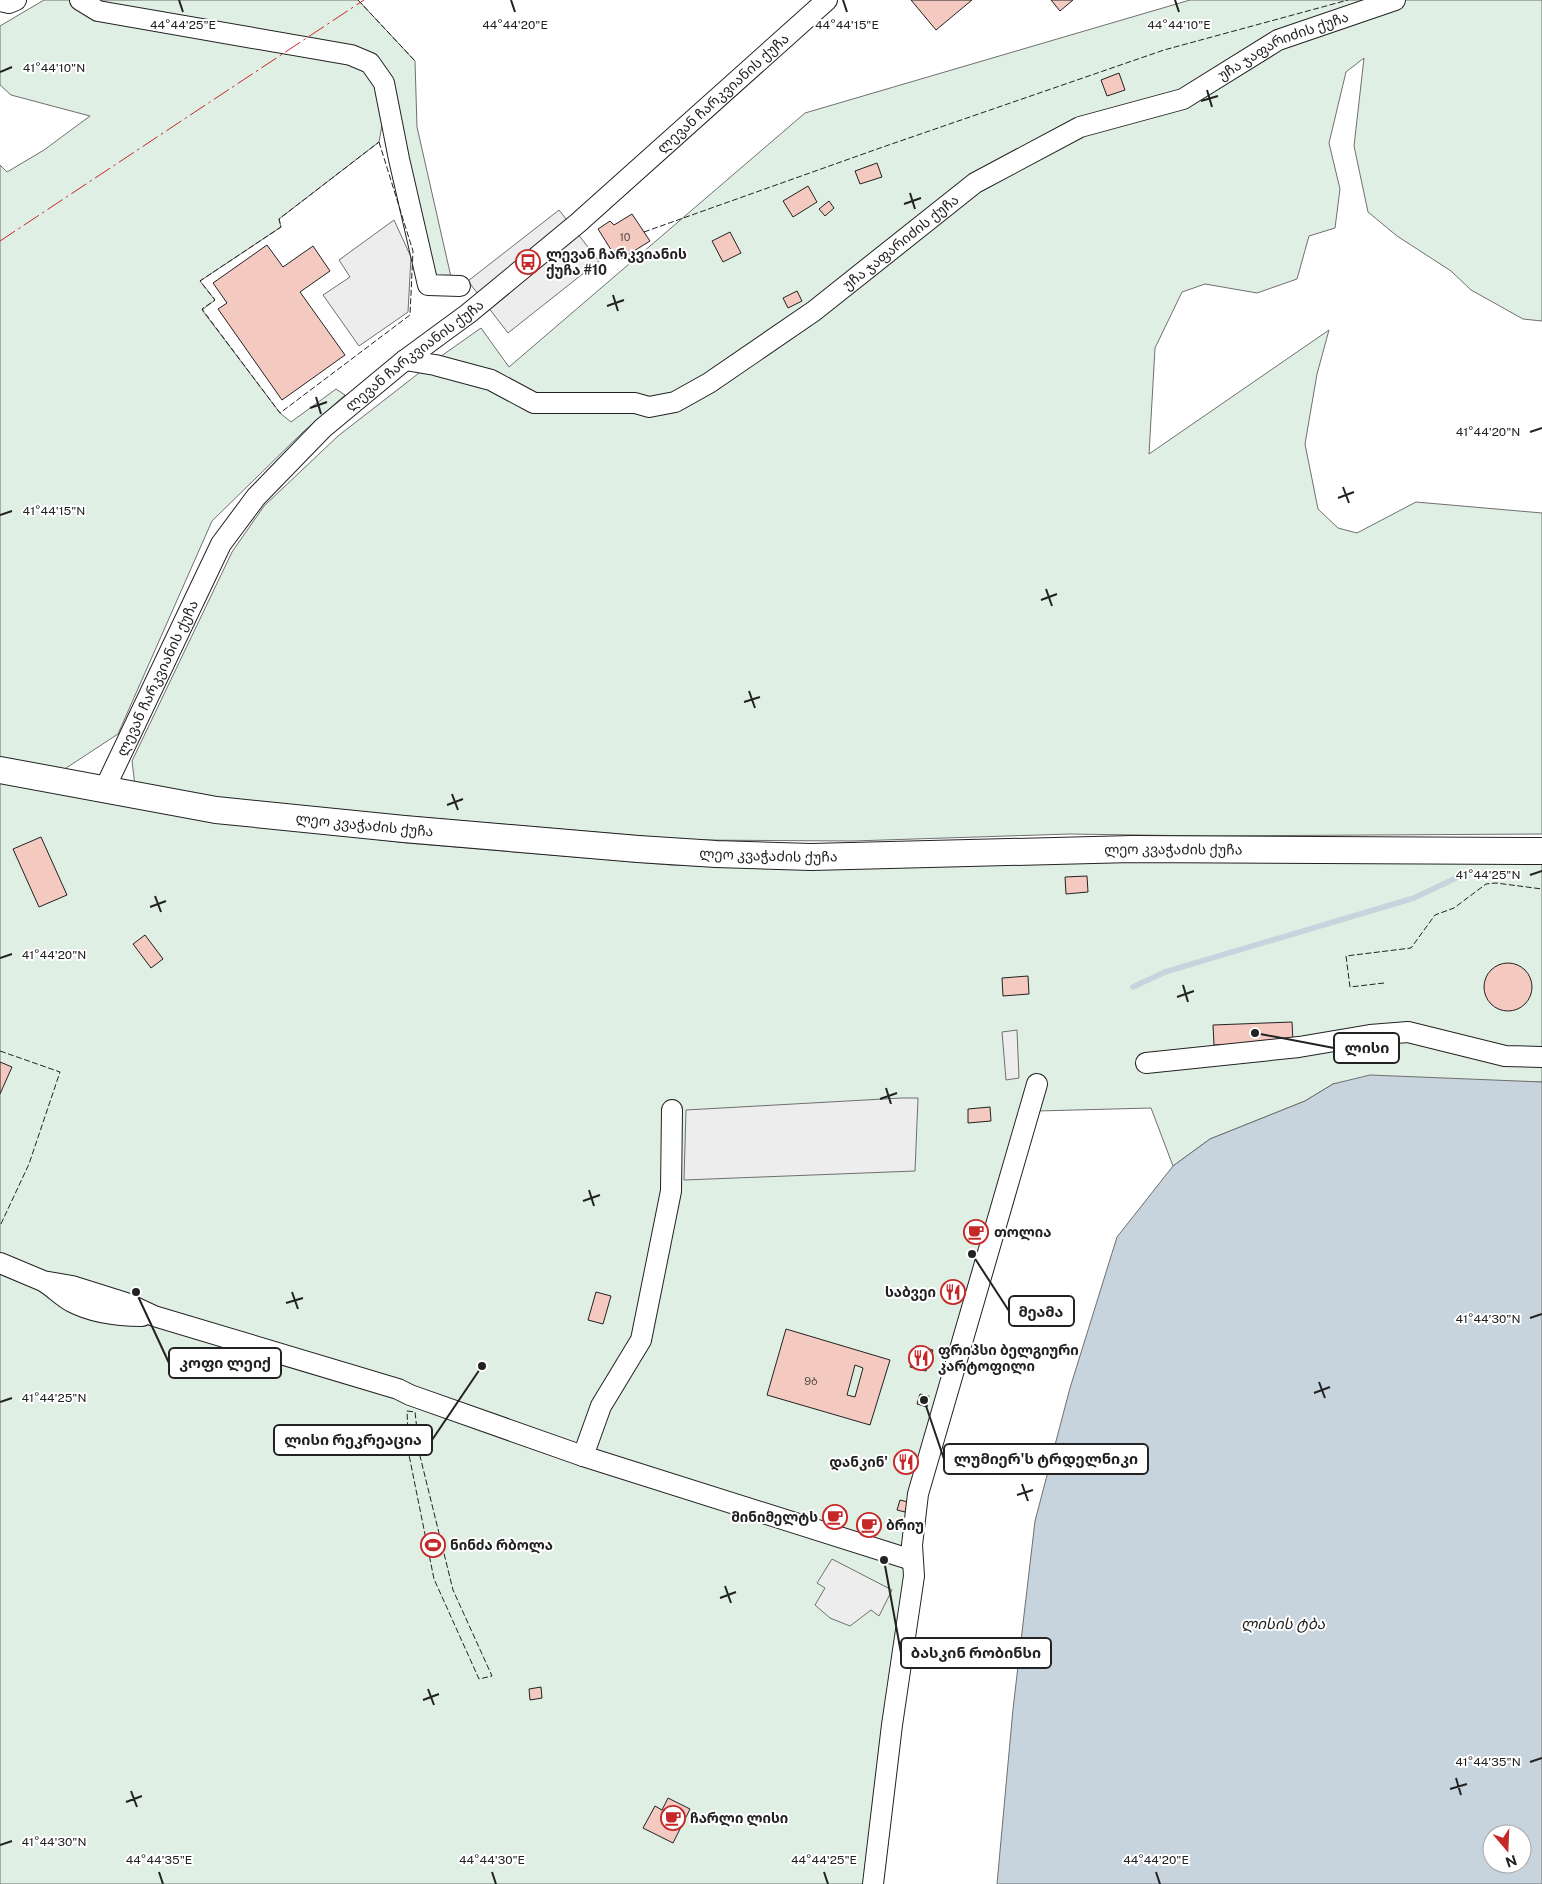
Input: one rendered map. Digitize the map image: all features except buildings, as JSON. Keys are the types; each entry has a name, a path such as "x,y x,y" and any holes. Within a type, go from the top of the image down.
{"main road":[{"name":"ლეო კვაჭაძის ქუჩა","path":"0,770 216,810 404,829 716,854 811,857 1132,848 1542,851"}],"street":[{"path":"0,1 9,3 16,0"},
{"path":"80,0 98,11 351,55 370,63 384,83 399,159 428,285 460,286"},
{"name":"ლევან ჩარკვიანის ქუჩა","path":"104,790 221,544 256,497 323,428 405,360 469,313 578,223 827,0"},
{"name":"უჩა ჯაფარიძის ქუჩა","path":"405,360 435,365 491,380 534,403 635,403 649,407 675,402 709,382 814,311 975,183 1080,127 1183,99 1278,40 1391,1"},
{"path":"1146,1063 1299,1047 1408,1032 1506,1056 1542,1057"},
{"path":"873,1884 891,1734 914,1576 912,1545 918,1494 1037,1084"},
{"path":"583,1456 601,1406 641,1340 671,1191 672,1110"},
{"path":"0,1263 43,1281 72,1286 126,1303 154,1316 398,1389 410,1395 583,1456 912,1560"}],"green space":[{"path":"44,0 358,0 415,61 417,127 451,277 428,285 390,81 379,142 279,219 281,227 200,281 215,300 202,310 280,413 291,422 336,389 345,395 303,432 212,521 118,734 57,774 0,762 0,165 7,172 44,150 90,116 11,95 0,85 0,26"},
{"path":"1190,0 1542,0 1542,321 1523,319 1471,290 1451,271 1397,236 1368,212 1354,146 1364,58 1346,72 1329,143 1340,189 1335,228 1309,236 1297,279 1257,293 1205,284 1182,292 1155,348 1149,454 1329,330 1317,374 1305,444 1318,509 1338,528 1357,533 1416,502 1542,513 1542,834 1205,836 1069,834 853,841 689,840 218,800 135,786 132,761 232,552 264,506 338,436 437,359 481,328 509,367 805,113"},
{"path":"0,781 213,820 407,843 671,865 799,869 1142,859 1542,860 1542,1082 1333,1084 1305,1101 1210,1139 1173,1166 1151,1108 1037,1111 928,1483 880,1884 0,1884"}],"shaded area":[{"path":"559,210 599,261 508,333 468,281"},
{"path":"394,220 411,257 408,312 359,346 323,295 350,277 339,260"},
{"path":"1017,1030 1019,1078 1006,1080 1002,1032"},
{"path":"918,1098 915,1171 684,1180 686,1110"},
{"path":"832,1559 892,1590 879,1616 871,1610 850,1626 830,1618 815,1605 825,1588 817,1583"}],"water":[{"name":"ლისის ტბა","path":"1370,1075 1542,1082 1542,1884 997,1884 1013,1709 1035,1521 1070,1388 1117,1237 1173,1166 1210,1139 1305,1101 1333,1084"}],"waterway":[{"path":"1133,987 1165,972 1414,898 1458,877"}],"fence":[{"path":"358,0 415,61"},
{"path":"644,232 1164,50 1348,0"},
{"path":"379,142 413,251 410,315 280,413 202,309 215,300 200,281 281,227 279,219 379,142"},
{"path":"1384,983 1350,987 1346,956 1411,948 1435,915 1454,908 1486,884 1496,883 1542,889"},
{"path":"0,1051 60,1072 29,1164 0,1226"},
{"path":"407,1411 415,1412 420,1456 453,1590 492,1676 479,1679 434,1579 409,1455 407,1411"}],"power":[{"path":"0,241 364,0"}],"place":[{"name":"ლევან ჩარკვიანის ქუჩა #10","path":"528,262"},
{"name":"ლისი","path":"1255,1033"},
{"name":"თოლია","path":"976,1232"},
{"name":"მეამა","path":"972,1254"},
{"name":"კოფი ლეიქ","path":"136,1292"},
{"name":"საბვეი","path":"953,1292"},
{"name":"ფრიპსი ბელგიური კარტოფილი","path":"921,1358"},
{"name":"ლისი რეკრეაცია","path":"482,1366"},
{"name":"ლუმიერ'ს ტრდელნიკი","path":"924,1400"},
{"name":"დანკინ'","path":"906,1462"},
{"name":"მინიმელტს","path":"835,1517"},
{"name":"ბრიუ","path":"869,1525"},
{"name":"ნინძა რბოლა","path":"433,1545"},
{"name":"ბასკინ რობინსი","path":"884,1560"},
{"name":"ჩარლი ლისი","path":"673,1818"}]}
